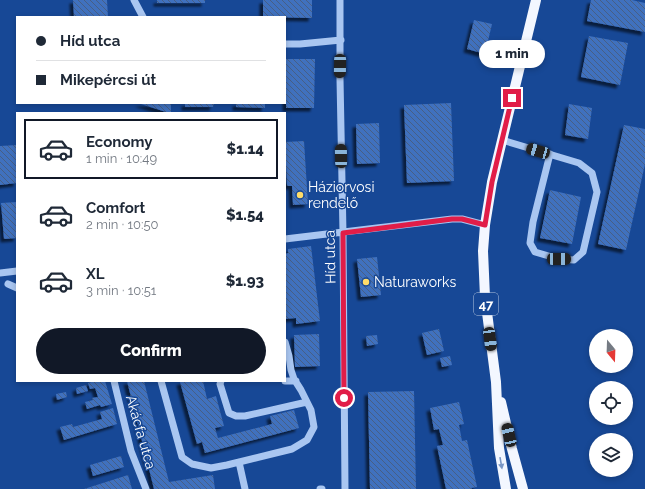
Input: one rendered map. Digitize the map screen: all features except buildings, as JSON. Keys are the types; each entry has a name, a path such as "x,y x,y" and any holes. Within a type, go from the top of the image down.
{"main road":[{"name":"47","path":"506,489 498,448 496,382 485,296 483,251 485,225 492,182 536,0"},
{"name":"47","path":"496,382 523,489"}],"street":[{"path":"134,0 142,16"},
{"name":"Híd utca","path":"340,0 345,489"},
{"path":"286,44 341,40"},
{"path":"502,140 550,154 579,163 592,173 597,192 583,252 574,260 559,259 535,252 530,243 550,154"},
{"path":"286,239 452,219 462,219 485,225"},
{"path":"0,273 16,271"},
{"path":"8,284 16,288"},
{"path":"161,382 182,457 192,464 211,468 292,449 307,440 314,427 311,410 291,370 290,356 286,345"},
{"path":"286,380 296,381"},
{"name":"Akácfa utca","path":"114,382 131,451 146,489"},
{"path":"221,382 229,413 236,416 245,416 307,402"},
{"path":"239,462 245,489"}],"place":[{"name":"Háziorvosi rendelő","path":"300,195"},
{"name":"Naturaworks","path":"366,282"}],"route":[{"path":"344,398 343,233 452,219 462,219 485,225 492,182 512,98"}]}
